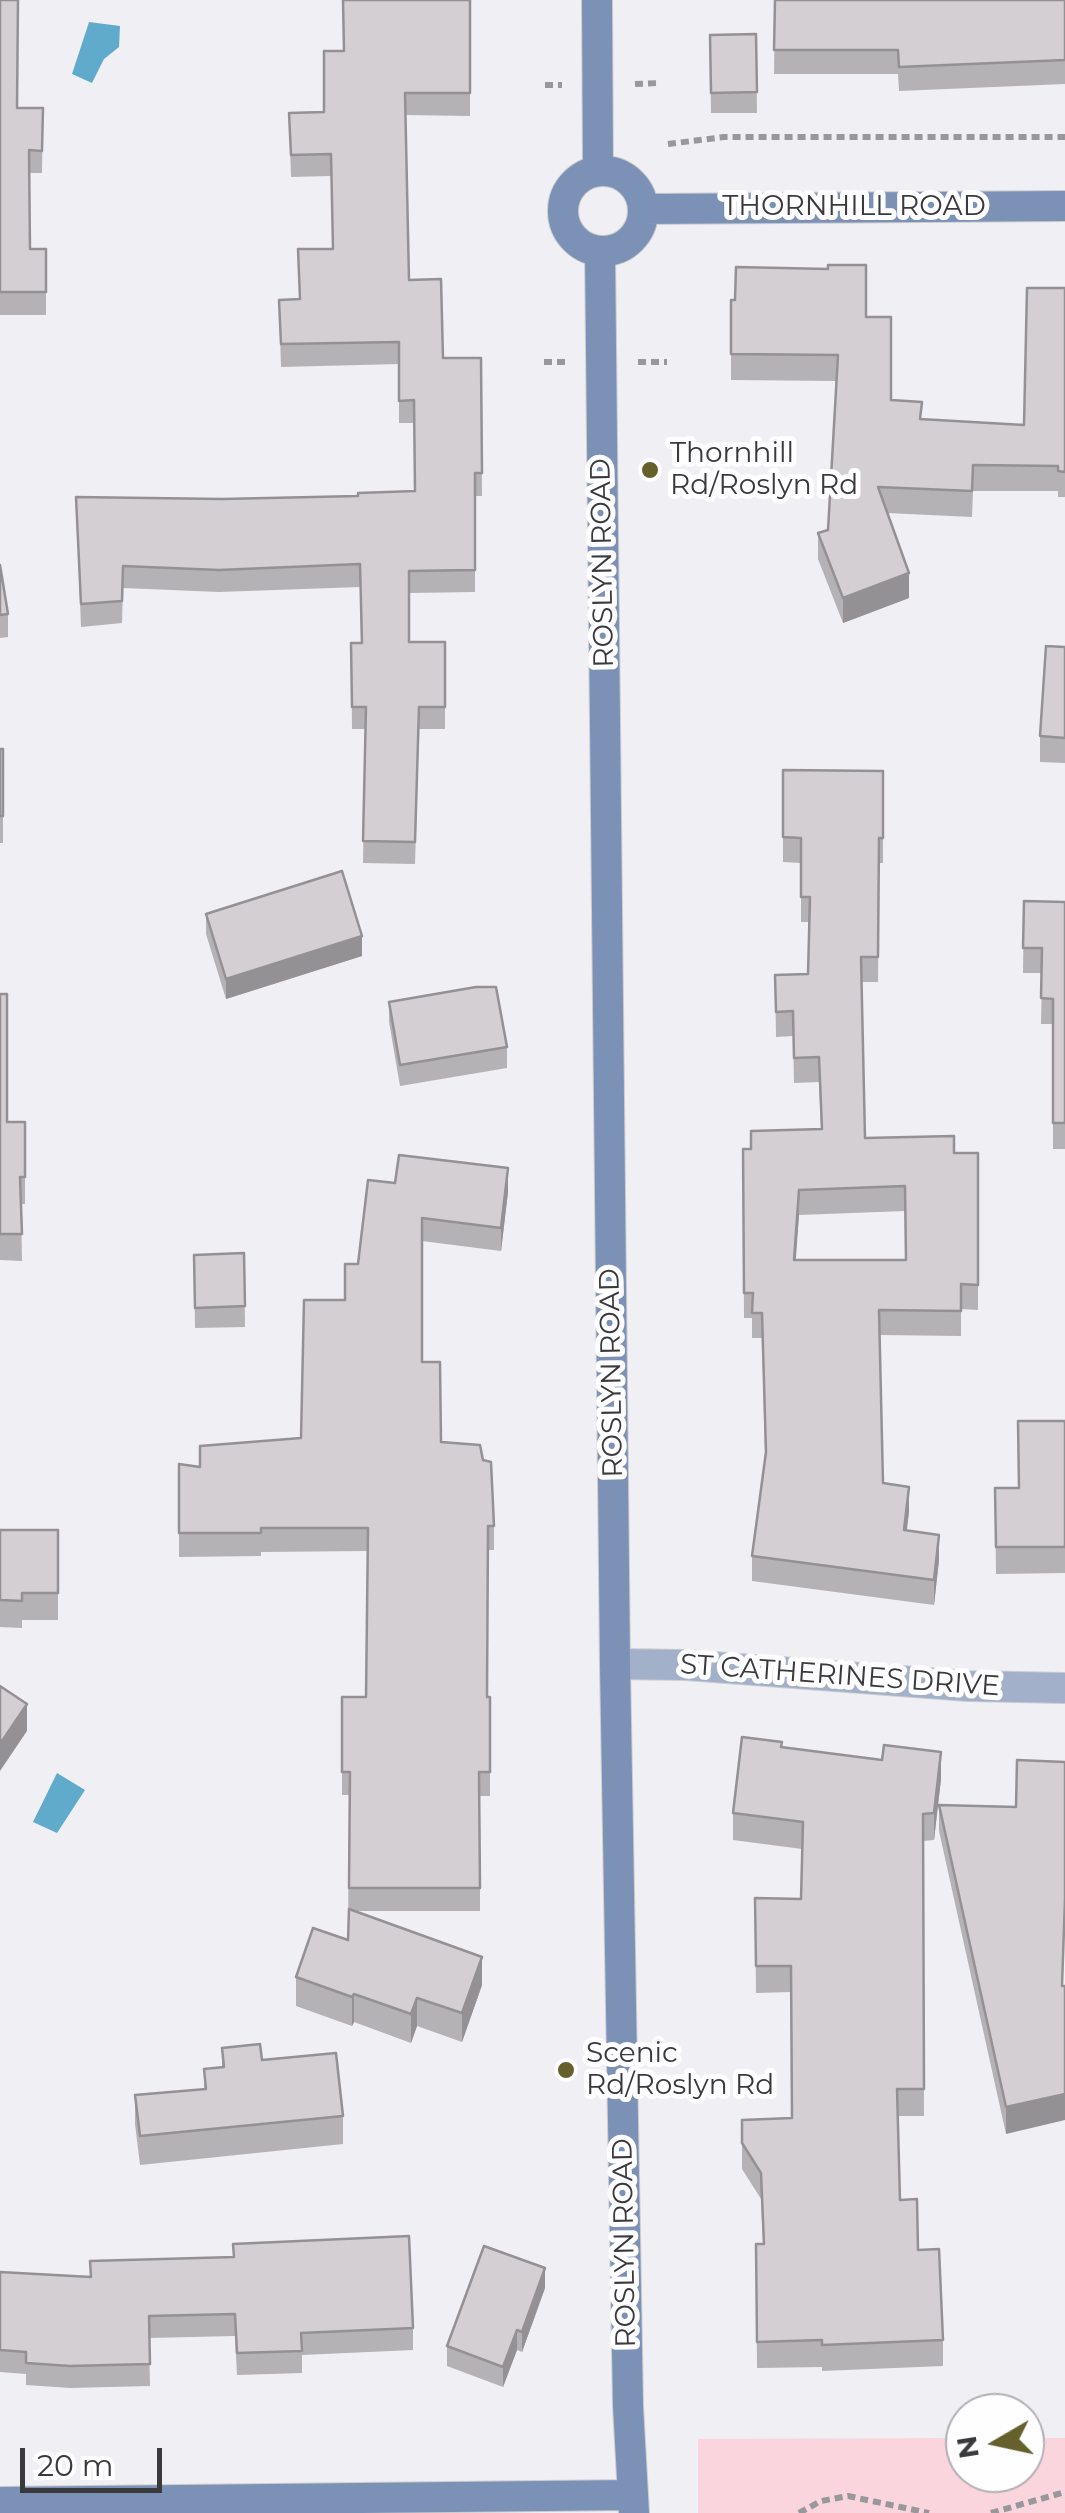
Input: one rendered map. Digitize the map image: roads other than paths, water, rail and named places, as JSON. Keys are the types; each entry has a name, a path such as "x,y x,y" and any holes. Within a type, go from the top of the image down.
{"street":[{"path":"597,0 598,171"},
{"path":"598,171 629,180 642,198 642,222 636,234 614,250 587,248 576,241 564,218 567,193 575,182 598,171"},
{"name":"THORNHILL ROAD","path":"643,209 1065,206"},
{"name":"ROSLYN ROAD","path":"600,251 615,1664 625,2301 633,2504"},
{"name":"ST CATHERINES DRIVE","path":"615,1664 687,1665 968,1686 1065,1688"},
{"path":"0,2502 633,2504"}],"water":[{"path":"89,22 120,26 119,47 104,59 92,83 72,74"},
{"path":"57,1773 85,1790 57,1833 33,1822"}],"place":[{"name":"Thornhill Rd/Roslyn Rd","path":"650,470"},
{"name":"Scenic Rd/Roslyn Rd","path":"566,2070"}]}
